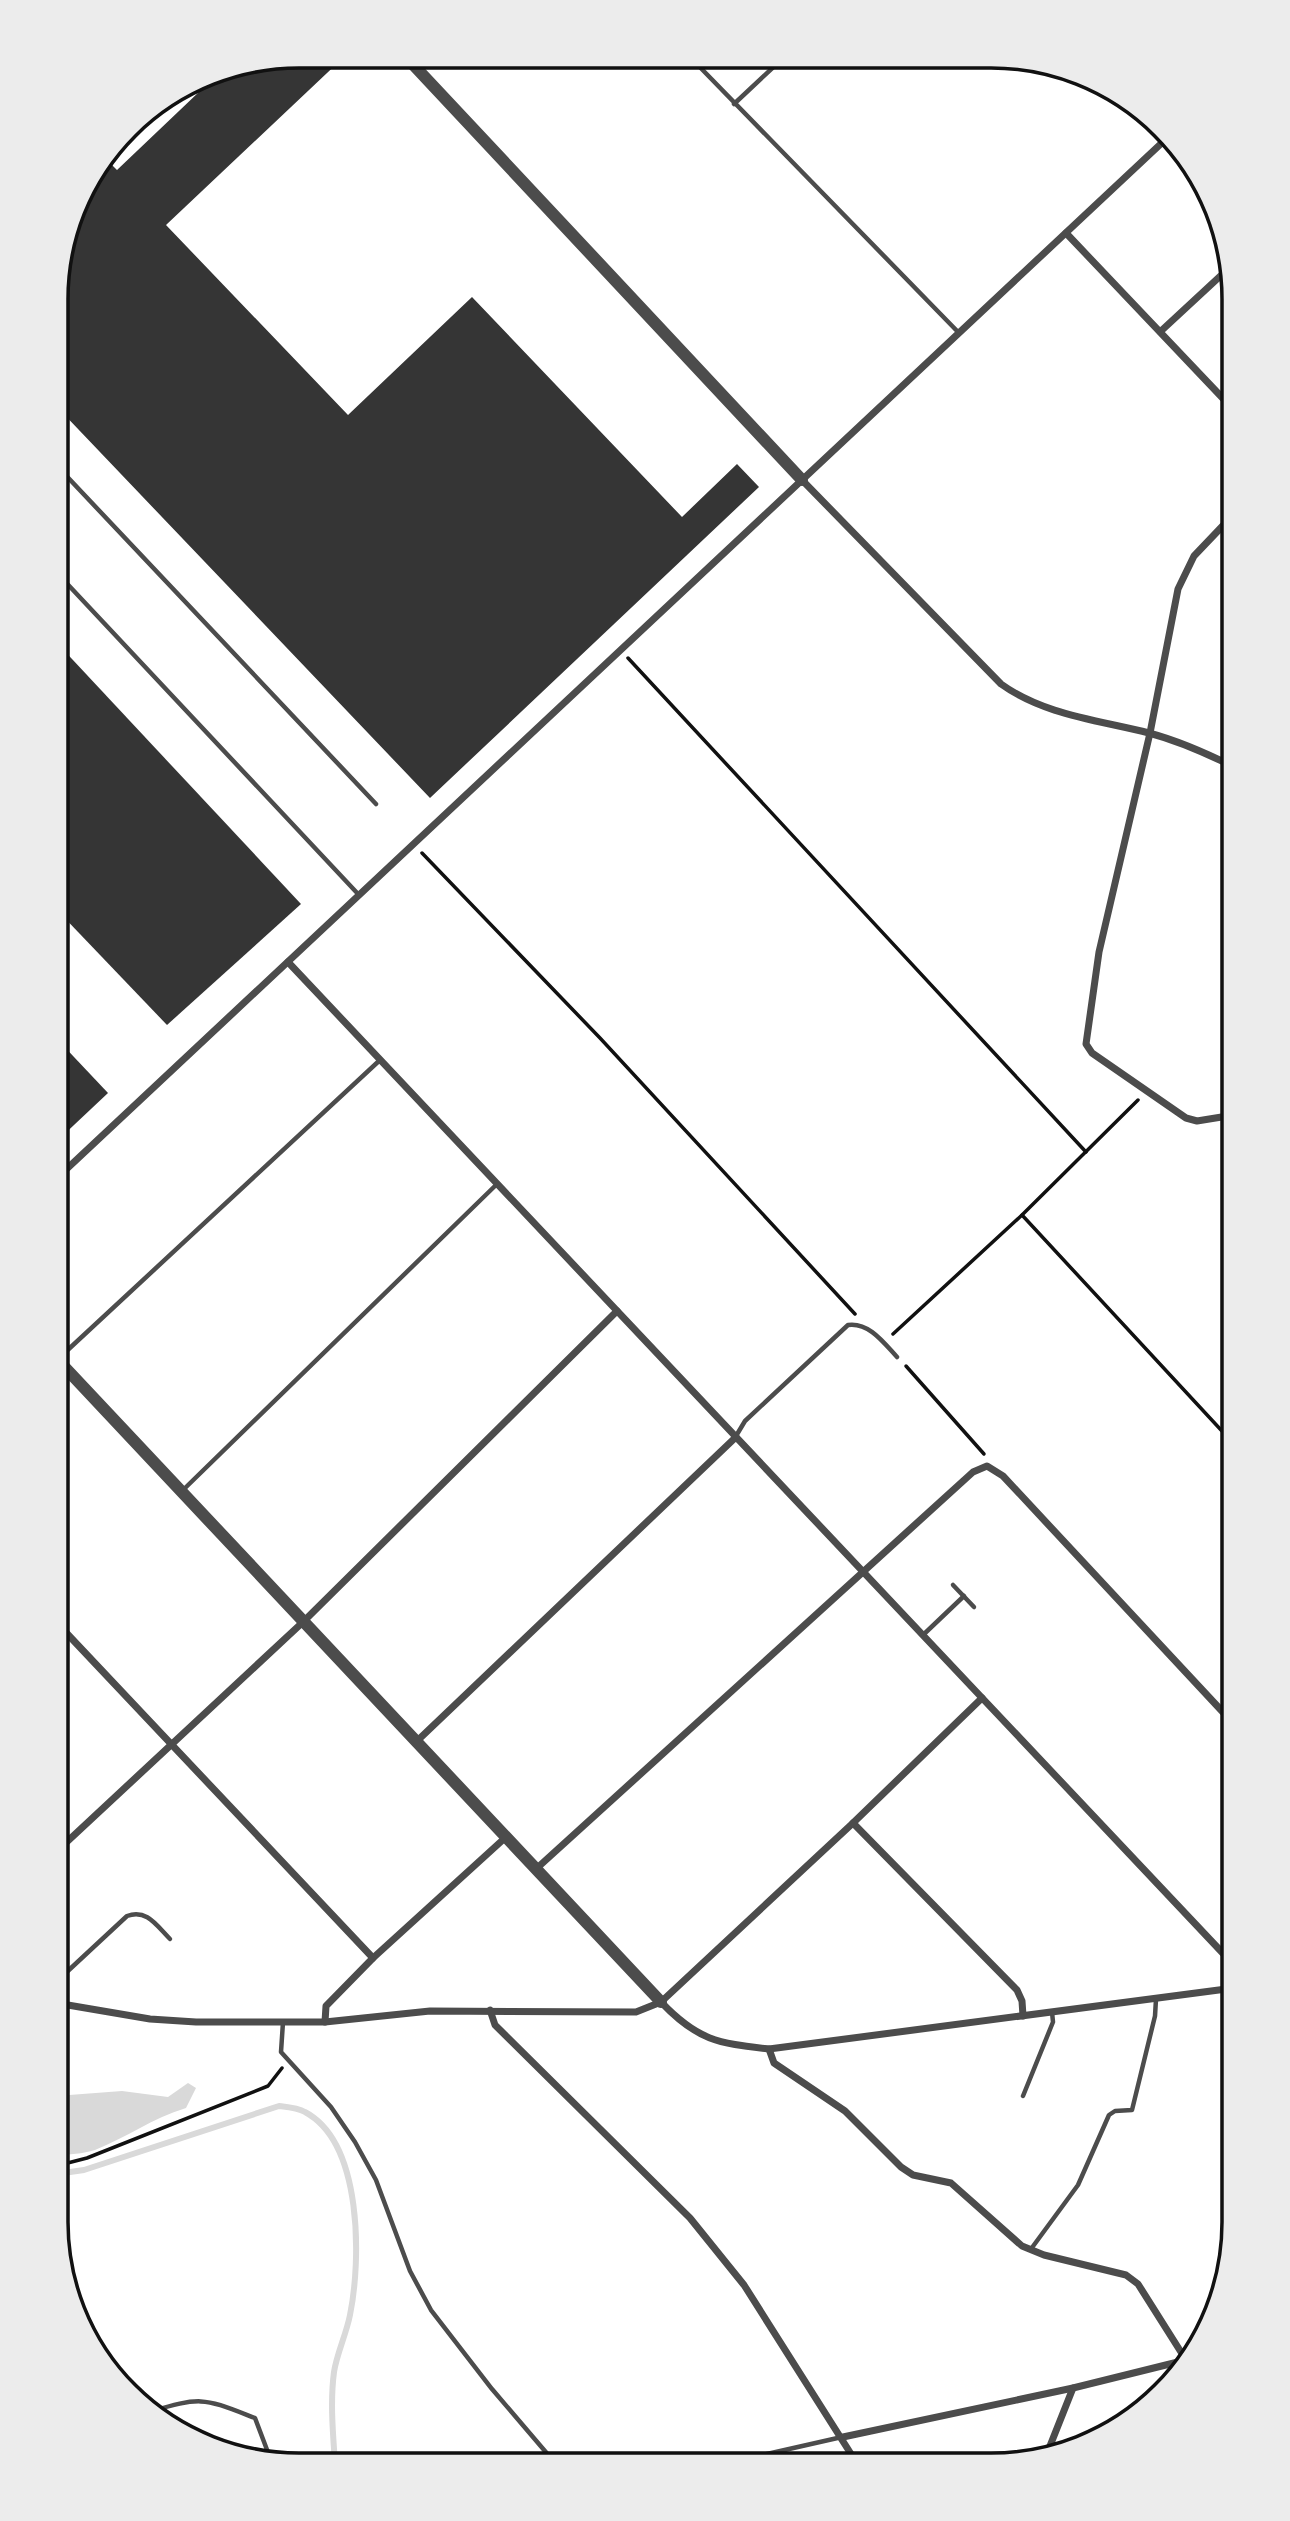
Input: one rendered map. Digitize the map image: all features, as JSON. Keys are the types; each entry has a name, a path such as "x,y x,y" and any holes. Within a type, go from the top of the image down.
{"street":[{"path":"417,69 802,480 1001,684 1021,699 1052,710 1150,733 1192,746 1222,761"},
{"path":"69,1167 1161,144"},
{"path":"1066,233 1222,397"},
{"path":"1161,331 1220,276"},
{"path":"1222,526 1194,555 1178,589 1150,733 1099,952 1086,1044 1092,1053 1186,1118 1222,1118"},
{"path":"288,962 1221,1951"},
{"path":"68,1841 303,1622 617,1311"},
{"path":"68,1371 536,1870 661,2002 694,2033 736,2045 769,2049 1221,1990"},
{"path":"416,1742 736,1437"},
{"path":"536,1870 862,1571 974,1472 987,1466 1003,1476 1221,1710"},
{"path":"68,1635 373,1958"},
{"path":"68,2005 150,2020 283,2022 325,2022 430,2011 636,2012 661,2002 982,1698"},
{"path":"853,1823 1017,1990 1022,2001 1023,2016"},
{"path":"325,2022 326,2006 373,1958 506,1838"},
{"path":"490,2010 495,2025 690,2218 744,2285 852,2453"},
{"path":"769,2049 774,2063 845,2110 901,2167 914,2175 951,2183 1010,2238 1030,2249 1126,2274 1138,2284 1182,2351"},
{"path":"843,2437 1073,2388 1173,2363"},
{"path":"1051,2444 1073,2388"}],"lane":[{"path":"701,68 959,333"},
{"path":"734,104 772,68"},
{"path":"69,479 376,804"},
{"path":"69,586 359,895"},
{"path":"68,1348 381,1060"},
{"path":"181,1491 498,1184"},
{"path":"736,1437 745,1421 848,1325 857,1324 883,1342 897,1357"},
{"path":"953,1585 974,1607"},
{"path":"923,1635 964,1596"},
{"path":"68,1971 127,1916 138,1912 147,1915 170,1939"},
{"path":"1030,2249 1078,2185 1109,2115 1115,2111 1132,2110 1155,2016 1156,1999"},
{"path":"1023,2096 1053,2022 1052,2012"},
{"path":"283,2022 281,2052 331,2107 355,2142 376,2180 410,2271 430,2310 547,2453"},
{"path":"163,2408 194,2399 213,2402 255,2418 267,2451"},
{"path":"772,2453 843,2437"}],"path":[{"path":"620,650 1086,1152"},
{"path":"413,844 600,1038 854,1311 857,1324"},
{"path":"883,1342 1022,1216 1127,1112 1144,1089"},
{"path":"1022,1216 1221,1430"},
{"path":"897,1357 979,1446 987,1466"},
{"path":"68,2163 87,2158 268,2086 287,2060"}],"shaded area":[{"path":"188,2083 196,2088 186,2108 95,2150 68,2155 68,2095 122,2091 168,2097"}],"building":[{"path":"284,69 331,69 166,225 348,415 472,297 682,517 737,464 759,487 430,798 69,419 70,269 76,239 92,197 112,165 117,170 199,92 211,86 254,73"},
{"path":"69,656 301,904 167,1025 69,922"},
{"path":"69,1051 108,1093 69,1130"}],"waterway":[{"path":"68,2172 84,2170 279,2106 305,2112 324,2127 338,2149 348,2176 356,2235 354,2292 333,2383 334,2453"}]}
